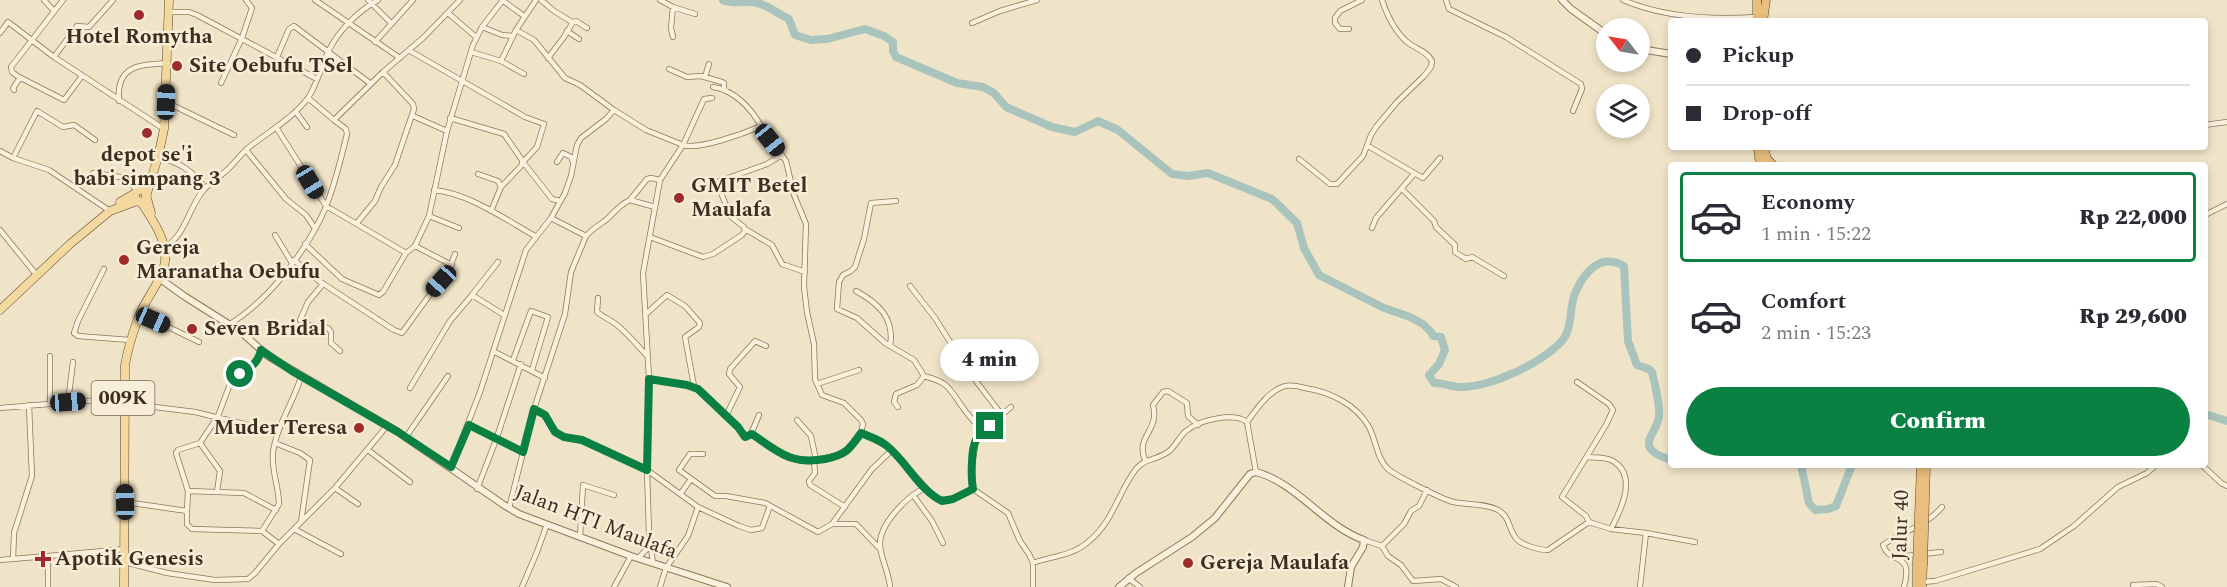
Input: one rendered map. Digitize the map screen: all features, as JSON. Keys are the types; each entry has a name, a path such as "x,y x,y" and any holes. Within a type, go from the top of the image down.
{"highway":[{"path":"1757,0 1759,18"},
{"path":"1760,18 1766,0"},
{"name":"Jalur 40","path":"1920,585 1921,468"},
{"path":"1920,564 1926,468"}],"main road":[{"path":"0,309 35,273 108,210 140,195 155,169 164,129 169,0"},
{"path":"140,195 164,248"},
{"path":"0,309 108,210"},
{"name":"009K","path":"124,587 123,401 125,365 130,340 140,313 159,278 165,258 164,248"}],"street":[{"path":"44,0 54,11"},
{"path":"63,0 30,40 11,67 12,72 64,100 82,76"},
{"path":"54,57 76,26 89,27 113,0"},
{"path":"221,83 242,38 252,8 246,0"},
{"path":"315,0 400,58"},
{"path":"164,248 178,236 205,188 229,169 246,150 296,112 308,98 328,51 348,24 370,2 378,0"},
{"path":"375,42 414,0"},
{"path":"334,120 383,72 410,51 460,0"},
{"path":"305,244 345,281 379,295 383,292 406,253 415,246 429,216 450,118 476,37 503,0 524,16"},
{"path":"501,61 524,16 536,0"},
{"path":"541,0 572,22 576,21 587,27"},
{"path":"660,0 673,8 695,14"},
{"path":"1010,0 1014,6"},
{"path":"972,23 1014,6 1037,0"},
{"path":"1349,28 1340,29 1335,24 1335,18 1340,11 1362,0"},
{"path":"1299,159 1322,178 1335,185 1356,166 1376,127 1397,102 1424,76 1432,64 1426,54 1406,40 1394,27 1382,0"},
{"path":"1446,0 1449,9 1506,37 1581,84 1582,89 1573,111"},
{"path":"1562,0 1596,27"},
{"path":"1623,0 1645,9 1706,18"},
{"path":"370,2 392,23"},
{"path":"673,8 671,28 673,37"},
{"path":"169,12 189,12 197,15 317,79"},
{"path":"448,14 476,37"},
{"path":"0,33 9,22 54,57 164,129"},
{"path":"548,58 572,22"},
{"path":"278,57 292,26 371,84"},
{"path":"482,27 502,35 513,36"},
{"path":"516,30 534,40 565,78 580,85 646,130 684,145 695,147 739,135 761,126"},
{"path":"567,31 579,39"},
{"path":"168,34 198,38"},
{"path":"410,51 525,117 544,124 537,147 501,187 491,211"},
{"path":"471,51 501,61 524,74"},
{"path":"1650,51 1668,54"},
{"path":"119,101 119,83 129,71 144,64 168,63"},
{"path":"705,76 709,64"},
{"path":"669,69 687,77 705,76 723,82 724,89"},
{"path":"357,223 375,201 395,165 413,116 413,104 383,72"},
{"path":"14,90 19,77"},
{"path":"713,87 724,89 749,109 789,168 792,189 806,224 804,287 814,344 814,369 817,384 822,395 844,403 861,420 861,433 842,455 815,460 800,461 790,458 752,434"},
{"path":"230,324 254,307 293,261 326,206 348,131 308,98"},
{"path":"653,563 650,547 647,470 649,379 643,273 660,180 684,145 704,99 712,98"},
{"path":"166,102 234,135"},
{"path":"451,467 469,425 526,250 550,218 568,185 581,138 614,110"},
{"path":"13,158 37,111 63,127 74,125 95,140"},
{"path":"296,112 307,127"},
{"path":"413,116 447,131"},
{"path":"450,118 504,134 552,199 560,201"},
{"path":"2208,125 2227,122"},
{"path":"276,127 326,206 406,253"},
{"path":"1368,146 1414,174 1425,178 1440,158"},
{"path":"246,150 286,200 306,215 314,227"},
{"path":"0,151 13,158 49,170 108,210"},
{"path":"557,162 563,153 571,157 573,162"},
{"path":"782,155 767,164 716,183 730,216 745,229 772,245 782,264 805,272"},
{"path":"158,157 179,164 192,172 205,188"},
{"path":"93,173 123,176 129,179 140,195"},
{"path":"478,174 498,181 501,187"},
{"path":"1372,228 1376,218 1414,174"},
{"path":"509,508 534,409 565,314 571,272 586,236 618,207 630,200 647,179 660,180"},
{"path":"1402,189 1434,220 1436,227 1455,245 1455,252 1466,258 1472,257 1504,276"},
{"path":"434,190 454,193 471,200 535,236"},
{"path":"630,200 655,207"},
{"path":"896,201 871,203 858,260 853,269 841,278 836,306 839,311 857,318 890,346 914,360 924,376 938,380 950,388 983,431"},
{"path":"2208,214 2227,204"},
{"path":"429,216 459,228"},
{"path":"550,218 586,236"},
{"path":"650,237 706,257 728,246 742,235 745,229"},
{"path":"0,230 35,273"},
{"path":"275,235 293,261 323,284 402,333 452,265 455,254"},
{"path":"415,246 452,265"},
{"path":"410,388 450,321 498,262"},
{"path":"104,269 74,333 78,336 130,340"},
{"name":"Jalan HTI Maulafa","path":"159,278 230,324 261,350 301,377 333,393 406,437 451,467 477,489 509,508 630,556 722,586"},
{"path":"323,284 308,302 300,320 307,325 328,328 331,332 331,343 340,351"},
{"path":"910,286 935,318 969,372 1002,415"},
{"path":"856,291 880,308 891,331 890,346"},
{"path":"472,295 504,315"},
{"path":"646,314 668,295 685,306 700,323 699,327 685,337 694,386"},
{"path":"598,298 597,312 628,335 648,357"},
{"path":"513,360 531,311 548,317 532,370"},
{"path":"140,313 199,342"},
{"path":"726,416 740,387 729,374 730,369 755,341 766,346"},
{"path":"261,350 256,362 232,380 218,416 200,443 178,450 176,453 188,491 187,524 192,529 262,531 279,544"},
{"path":"493,351 545,378"},
{"path":"50,356 50,404"},
{"path":"68,402 74,362"},
{"path":"477,489 521,364"},
{"path":"817,384 859,369"},
{"path":"406,437 448,376"},
{"path":"898,407 894,402 895,396 917,386 924,376"},
{"path":"262,531 276,510 279,500 273,470 277,432 301,377"},
{"path":"649,379 694,386 741,430 745,437 752,434 759,415"},
{"path":"1577,382 1609,404 1613,410 1562,497 1587,516 1589,522"},
{"path":"1256,472 1247,422 1263,401 1282,387 1293,386 1318,390 1344,401 1357,411 1369,428 1387,468 1451,501 1498,510 1507,517 1515,537 1524,543 1541,550 1553,547 1589,522"},
{"path":"1145,460 1142,452 1143,445 1155,419 1153,405 1163,392 1168,391 1187,403 1188,416 1198,425"},
{"path":"0,408 68,402 123,401 218,416 277,432"},
{"path":"13,559 13,534 32,476 29,405"},
{"path":"1011,407 983,431 974,445 971,471 973,489 1008,513 1033,563 1033,587"},
{"path":"534,409 545,415 555,432 564,437 582,440 647,470 698,507 739,526 755,530 764,527 770,506"},
{"path":"1033,563 1069,554 1086,544 1110,518 1136,470 1145,460 1168,452 1187,430 1229,416 1247,422"},
{"path":"797,420 811,436 815,473 810,480 810,485 845,507"},
{"path":"469,425 523,452"},
{"path":"125,561 151,569 198,578 245,580 255,573 279,544 335,488 387,426"},
{"path":"861,433 876,439 892,450 926,488 942,501 953,499 973,489"},
{"path":"200,443 220,471 217,492"},
{"path":"275,443 300,453 310,460 301,522"},
{"path":"368,450 410,482"},
{"path":"703,454 690,453 680,468 680,472 715,496 737,498 770,506 815,532 821,532 832,524 872,469 892,450"},
{"path":"1587,457 1610,460 1623,473 1626,485 1624,500 1611,529"},
{"path":"1920,585 2040,549 2073,526 2118,487 2153,468"},
{"path":"2205,468 2227,486"},
{"path":"1119,587 1128,578 1192,537 1215,518 1250,474 1256,472 1287,487 1322,515 1364,540 1383,546 1388,556 1401,566 1413,581 1441,579 1456,587"},
{"path":"681,493 690,479"},
{"path":"580,537 583,485 614,495"},
{"path":"335,488 358,504"},
{"path":"880,549 881,536 894,513 913,495 926,488"},
{"path":"1383,546 1404,524 1411,511 1419,506 1427,490"},
{"path":"188,491 244,493 276,510"},
{"path":"913,495 932,521 944,543"},
{"path":"125,502 187,511"},
{"path":"660,587 666,568 688,536 698,507"},
{"path":"1904,587 1907,569 1903,561 1889,554 1883,545 1933,518 1942,507"},
{"path":"1589,522 1611,529 1695,542"},
{"path":"522,587 547,524"},
{"path":"832,524 856,524 880,549 891,587"},
{"path":"294,529 341,554"},
{"path":"1640,587 1646,533"},
{"path":"1348,587 1351,567 1363,547 1364,540"},
{"path":"638,558 650,547"},
{"path":"0,560 125,549"},
{"path":"1897,557 1941,552"},
{"path":"48,556 48,587"},
{"path":"614,587 630,556"},
{"path":"1128,578 1140,587"},
{"path":"2133,585 2157,584 2162,587"}],"waterway":[{"path":"723,0 761,4 789,19 795,35 811,40 827,39 865,29 893,42 896,57 957,83 983,87 994,93 1006,107 1052,127 1075,132 1098,121 1118,130 1172,174 1188,176 1208,173 1272,199 1297,223 1304,248 1319,275 1384,308 1410,317 1423,324 1433,336 1441,337 1445,350 1439,364 1429,375 1434,383 1461,387 1477,385 1502,378 1528,366 1551,351 1564,338 1574,297 1589,271 1601,263 1616,263 1624,266 1628,341 1637,365 1652,372 1658,400 1659,416 1649,446 1659,455 1668,459"},
{"path":"2208,415 2227,421"},
{"path":"1802,468 1809,503 1815,510 1836,506 1851,468"}],"place":[{"name":"Hotel Romytha","path":"139,15"},
{"name":"Site Oebufu TSel","path":"177,66"},
{"name":"depot se'i babi simpang 3","path":"147,133"},
{"name":"GMIT Betel Maulafa","path":"679,198"},
{"name":"Gereja Maranatha Oebufu","path":"124,260"},
{"name":"Seven Bridal","path":"192,329"},
{"name":"Muder Teresa","path":"359,428"},
{"name":"Apotik Genesis","path":"43,559"},
{"name":"Gereja Maulafa","path":"1188,563"}],"route":[{"path":"240,374 256,362 261,350 301,377 333,393 451,467 469,425 510,448 523,452 534,409 545,415 555,432 564,437 590,443 613,456 647,470 649,379 694,386 738,427 745,437 752,434 781,453 800,461 807,462 842,455 861,433 869,436 892,450 924,486 942,501 953,499 973,489 971,471 974,445 983,431 990,426"}]}
